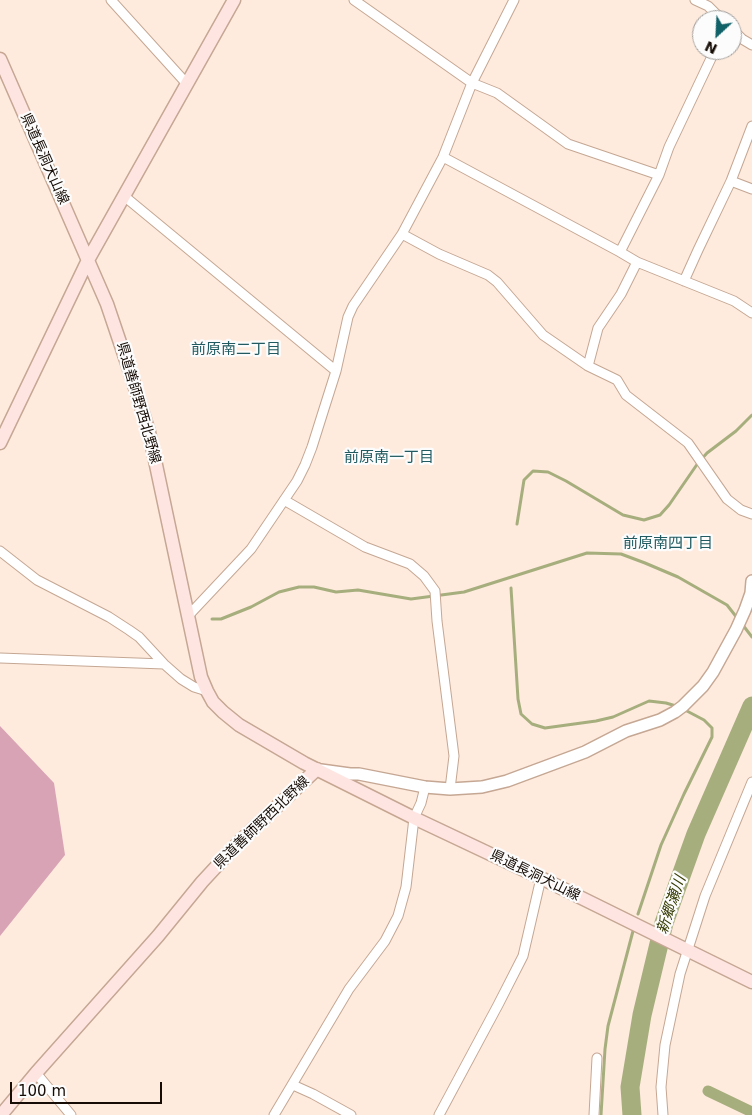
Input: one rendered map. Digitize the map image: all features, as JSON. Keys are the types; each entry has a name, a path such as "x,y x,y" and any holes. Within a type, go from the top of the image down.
{"main road":[{"path":"0,443 88,260 234,0"},
{"name":"県道長洞犬山線","path":"0,59 88,260"},
{"name":"県道善師野西北野線","path":"1,1115 158,936 202,882 233,849 317,769 239,725 213,702 206,691 201,677 149,432 108,304 88,260"},
{"name":"県道長洞犬山線","path":"317,769 752,982"}],"street":[{"path":"111,0 187,84"},
{"path":"354,0 472,83 497,93 568,144 659,175"},
{"path":"189,618 251,549 297,481 312,447 336,371 348,317 353,306 402,234 442,156 472,83 514,0"},
{"path":"695,0 708,3"},
{"path":"620,252 659,175 669,147 711,60"},
{"path":"684,281 731,181 752,126"},
{"path":"442,156 637,262 734,301 752,313"},
{"path":"731,181 752,189"},
{"path":"124,196 336,371"},
{"path":"402,234 439,254 488,275 497,282 543,335 588,366 617,380 626,395 688,443 726,499 741,510 752,514"},
{"path":"588,366 598,328 621,294 637,262"},
{"path":"284,500 365,547 410,564 424,576 435,591 454,756 450,789"},
{"path":"0,551 38,580 139,636 164,664 181,679 194,687 206,691"},
{"path":"317,769 450,789 482,788 507,781 586,752 626,732 660,720 679,709 703,686 713,672 745,610 751,593 752,581"},
{"path":"0,658 164,664"},
{"path":"663,1115 661,1088 665,1045 680,974 704,896 752,782"},
{"path":"274,1115 349,989 385,941 398,916 406,887 414,818 421,803 425,786"},
{"path":"439,1115 523,956 541,878"},
{"path":"594,1115 598,1058"},
{"path":"36,1073 71,1115"},
{"path":"293,1085 351,1115"}],"shaded area":[{"path":"0,726 54,783 65,855 0,936"}],"waterway":[{"path":"517,524 524,480 533,471 548,472 623,515 644,520 660,515 707,453 736,431 752,415"},
{"path":"212,619 221,619 251,607 279,592 299,587 314,587 336,592 358,590 411,599 464,592 587,553 621,554 678,577 727,605 738,619"},
{"path":"511,588 518,699 521,714 532,724 545,728 596,721 613,717 649,701 676,706"},
{"path":"742,624 752,637"},
{"name":"新郷瀬川","path":"632,1115 630,1087 642,1015 664,923 696,834 752,706"},
{"path":"638,914 661,845 712,737 712,728 704,720 685,710"},
{"path":"601,1115 608,1026 633,931"},
{"path":"708,1091 752,1112"}],"district":[{"name":"前原南二丁目","path":"236,350"},
{"name":"前原南一丁目","path":"389,458"},
{"name":"前原南四丁目","path":"668,544"}]}
